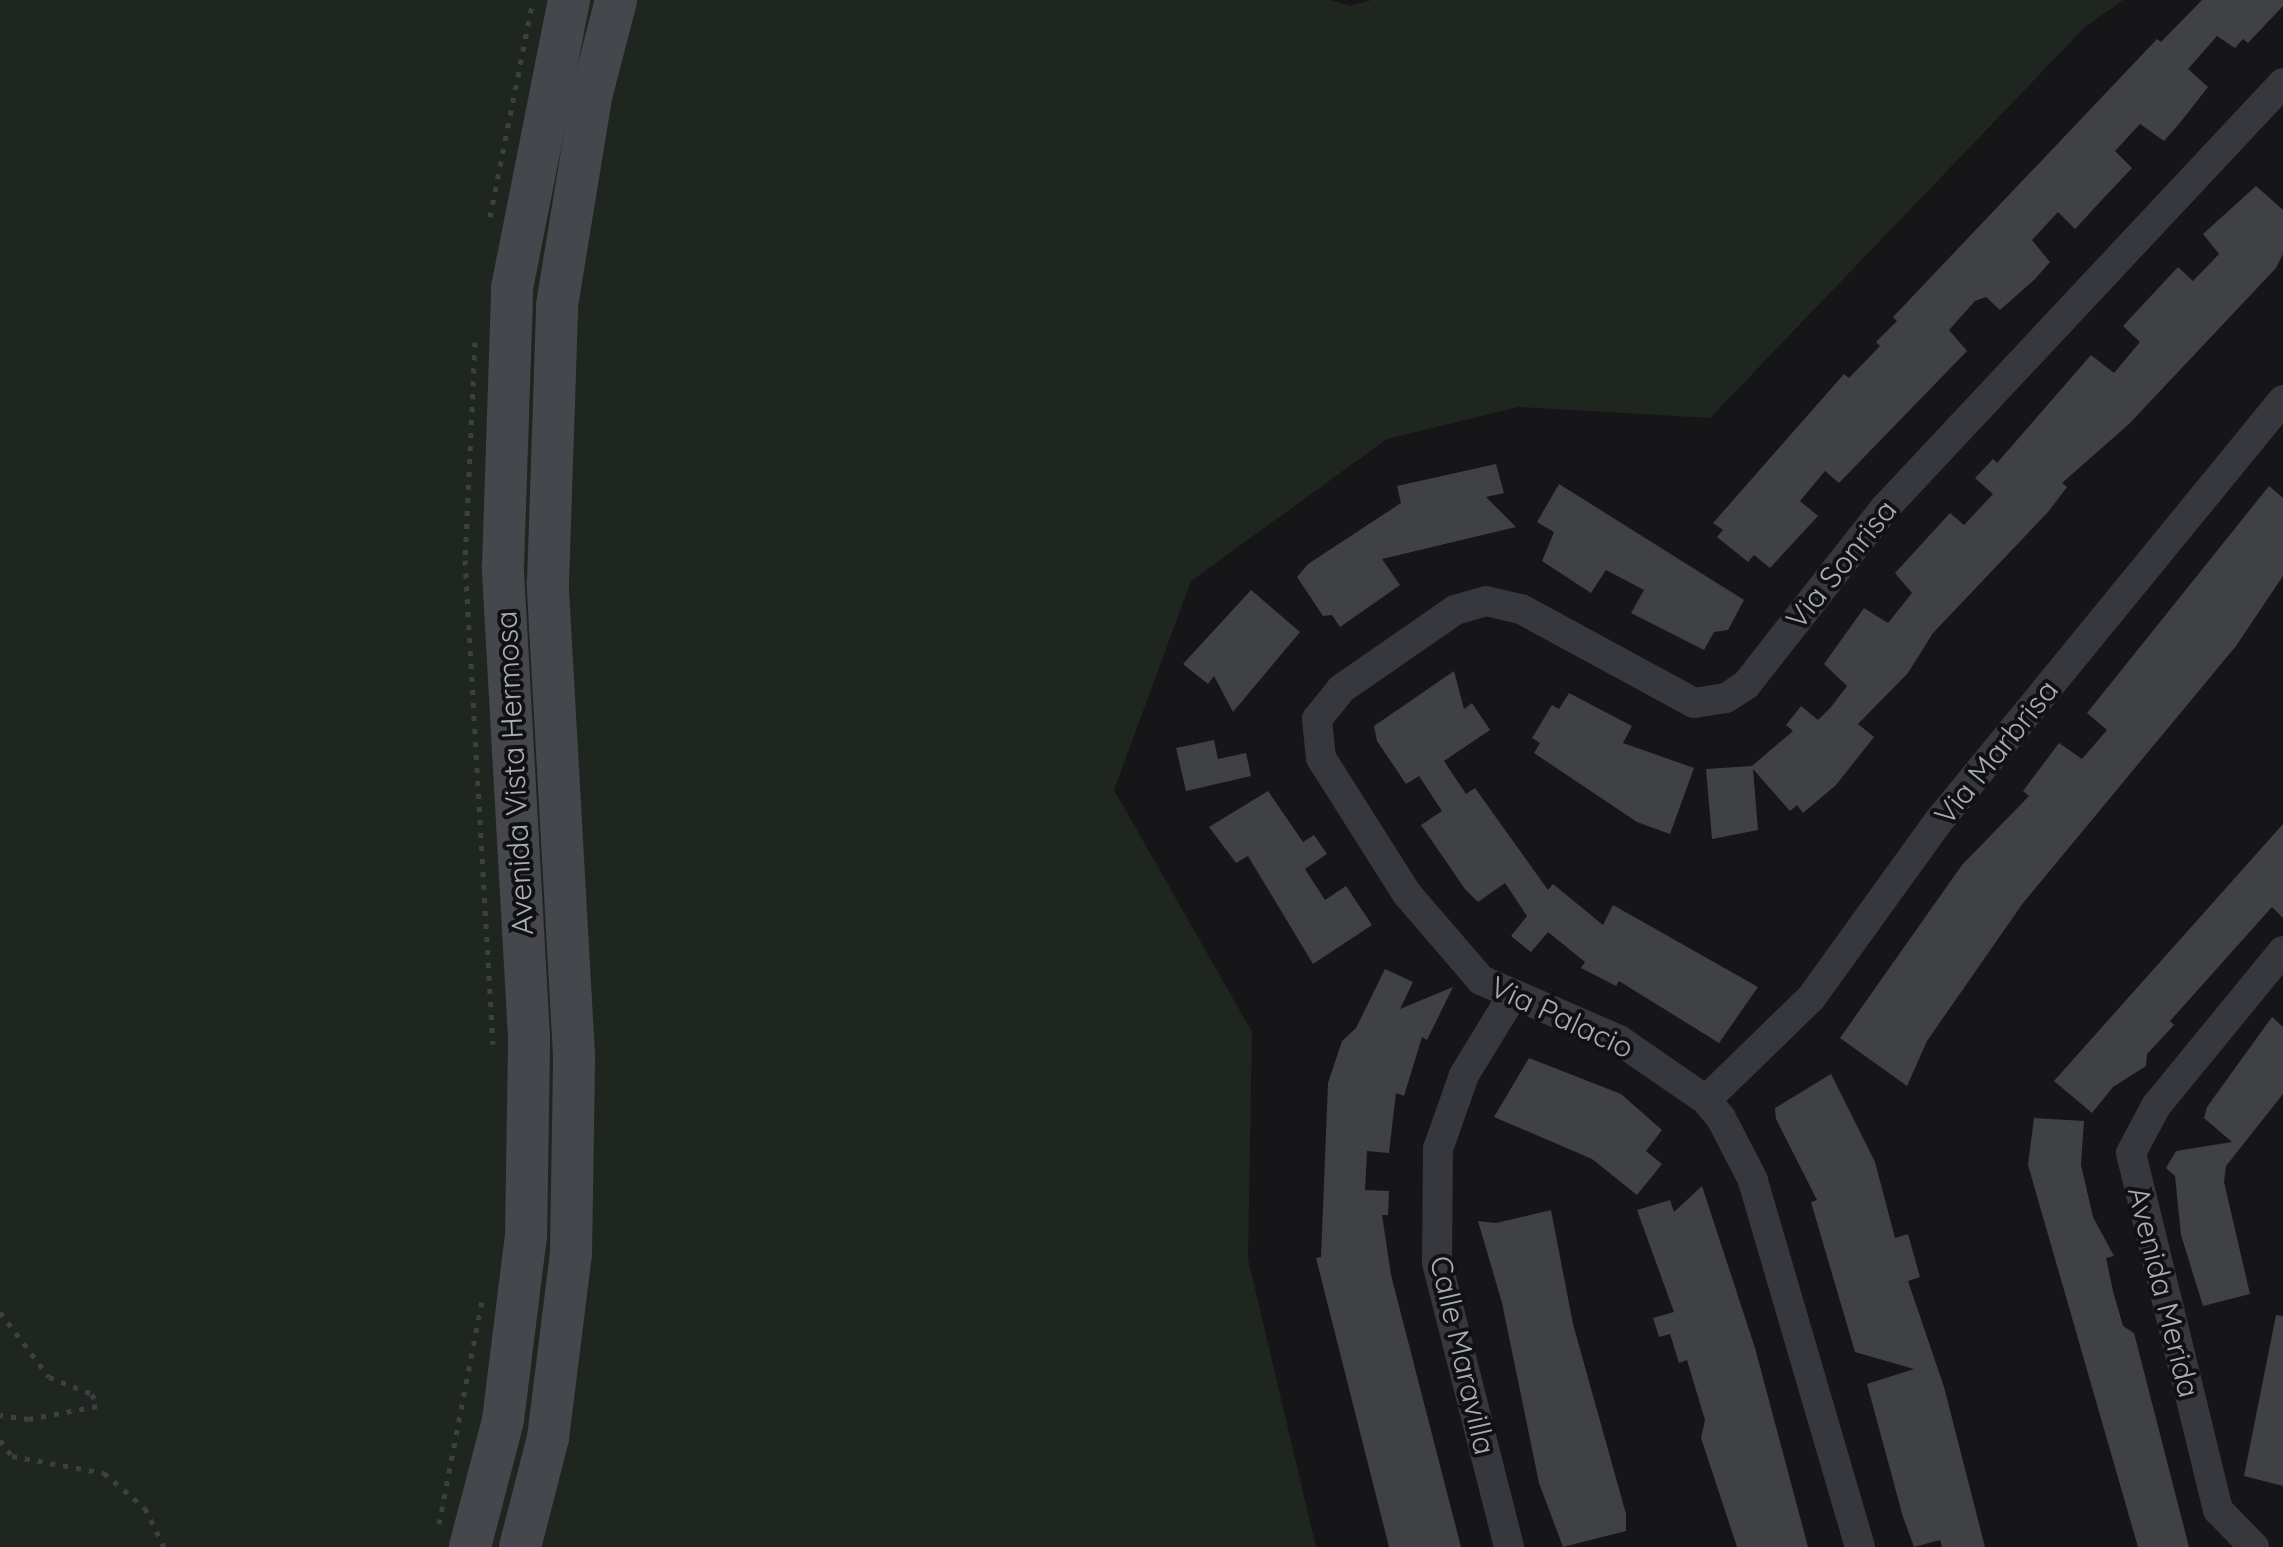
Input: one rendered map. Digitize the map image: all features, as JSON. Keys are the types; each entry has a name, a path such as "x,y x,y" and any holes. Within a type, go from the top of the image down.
{"main road":[{"name":"Avenida Vista Hermosa","path":"470,1547 504,1420 526,1236 529,1037 502,566 512,288 569,0"},
{"name":"Avenida Vista Hermosa","path":"520,1547 548,1438 571,1254 574,1054 548,583 557,306 590,97 616,0"}],"street":[{"name":"Via Sonrisa","path":"1318,719 1341,690 1374,666 1455,610 1486,600 1521,609 1694,703 1726,698 1746,685 1884,508 2283,83"},
{"name":"Via Marbrisa","path":"1706,1100 1811,998 1938,822 2283,400"},
{"name":"Via Palacio","path":"1318,719 1321,758 1407,894 1481,980 1511,998 1619,1040 1706,1100 1753,1180 1860,1547"},
{"name":"Avenida Merida","path":"2254,1547 2218,1510 2131,1153 2156,1106 2283,952"},
{"name":"Calle Maravilla","path":"1509,1547 1438,1262 1438,1149 1464,1075 1511,998"}],"path":[{"path":"0,1312 49,1377 92,1394 97,1406 28,1419 0,1416"},
{"path":"0,1440 12,1456 104,1473 145,1508 164,1547"}],"shaded area":[{"path":"0,0 1331,0 1350,6 1372,0 2123,0 2084,28 1710,418 1518,407 1387,439 1191,581 1114,790 1252,1032 1248,1259 1316,1547 0,1547"}],"building":[{"path":"2202,0 2283,0 2283,6 2248,43 2243,39 2235,48 2217,36 2188,69 2208,87 2164,141 2140,124 2115,151 2132,168 2075,229 2058,212 2032,240 2050,262 2035,279 2000,310 1986,297 1975,301 1949,330 1967,351 1839,483 1825,471 1800,501 1818,516 1770,568 1754,555 1748,562 1717,537 1723,530 1713,523 1844,374 1849,378 1880,346 1876,342 1897,321 1893,317 2157,39 2161,42"},
{"path":"2256,186 2283,210 2283,254 2276,268 2129,424 2062,483 2067,487 2048,512 1933,633 1908,673 1858,724 1874,737 1836,785 1803,813 1797,805 1790,811 1753,769 1758,830 1712,839 1706,769 1752,766 1793,731 1786,725 1801,706 1818,720 1831,707 1847,686 1824,664 1864,608 1888,623 1912,593 1895,573 1950,513 1964,525 1993,494 1975,478 1993,459 1997,463 2091,355 2114,373 2140,342 2123,326 2178,267 2193,281 2219,254 2203,234"},
{"path":"1496,464 1504,493 1486,497 1516,527 1382,559 1400,585 1340,627 1332,615 1323,616 1297,577 1308,564 1401,503 1397,486"},
{"path":"1559,484 1744,600 1728,630 1714,632 1704,650 1631,613 1644,590 1606,570 1591,593 1542,561 1554,532 1537,522"},
{"path":"2269,486 2283,498 2283,576 2236,646 2023,903 1927,1041 1907,1086 1840,1038 1962,865 2029,796 2023,791 2059,743 2082,759 2107,730 2087,713"},
{"path":"1251,590 1300,632 1233,712 1214,676 1208,684 1183,664"},
{"path":"1454,671 1464,709 1472,703 1490,730 1444,761 1466,794 1475,788 1548,890 1553,884 1603,925 1613,905 1758,987 1719,1043 1619,981 1616,986 1581,968 1585,962 1548,932 1531,952 1511,936 1527,916 1505,883 1478,902 1465,889 1421,825 1442,811 1419,776 1406,784 1377,741 1374,726"},
{"path":"1569,693 1632,726 1623,743 1694,768 1670,834 1637,822 1534,753 1540,743 1532,738 1552,705 1559,709"},
{"path":"1214,740 1218,759 1246,753 1251,776 1186,791 1176,748"},
{"path":"1268,791 1303,842 1314,835 1327,854 1305,869 1325,900 1346,886 1372,925 1313,964 1248,856 1236,863 1209,827"},
{"path":"2283,824 2283,918 2272,907 2170,1021 2174,1025 2147,1054 2146,1066 2113,1087 2092,1113 2054,1081"},
{"path":"1385,969 1413,982 1400,1009 1453,987 1427,1040 1422,1037 1404,1096 1396,1093 1389,1153 1367,1151 1365,1190 1389,1191 1388,1215 1382,1215 1391,1275 1461,1547 1389,1547 1316,1258 1321,1257 1328,1083 1342,1041 1356,1028"},
{"path":"2272,1017 2283,1027 2283,1094 2226,1166 2224,1182 2250,1294 2203,1306 2181,1235 2175,1176 2166,1168 2176,1151 2232,1142 2204,1118 2207,1107"},
{"path":"1529,1058 1621,1094 1662,1130 1646,1151 1662,1164 1637,1195 1592,1159 1494,1117"},
{"path":"1831,1074 1875,1162 1895,1238 1908,1234 1920,1277 1908,1281 1944,1387 1985,1547 1942,1547 1940,1540 1914,1547 1903,1517 1867,1384 1914,1369 1855,1352 1811,1202 1817,1200 1776,1119 1775,1108"},
{"path":"2034,1118 2084,1121 2081,1165 2093,1217 2114,1256 2106,1258 2113,1291 2123,1326 2134,1333 2189,1547 2138,1547 2028,1165"},
{"path":"1702,1186 1755,1348 1808,1547 1737,1547 1701,1438 1705,1420 1687,1360 1679,1363 1670,1334 1659,1337 1653,1318 1674,1312 1637,1210 1670,1200 1674,1212"},
{"path":"1551,1210 1573,1324 1626,1514 1626,1531 1563,1547 1539,1483 1502,1303 1478,1221 1496,1223"},
{"path":"2276,1315 2283,1316 2283,1486 2244,1476"}]}
